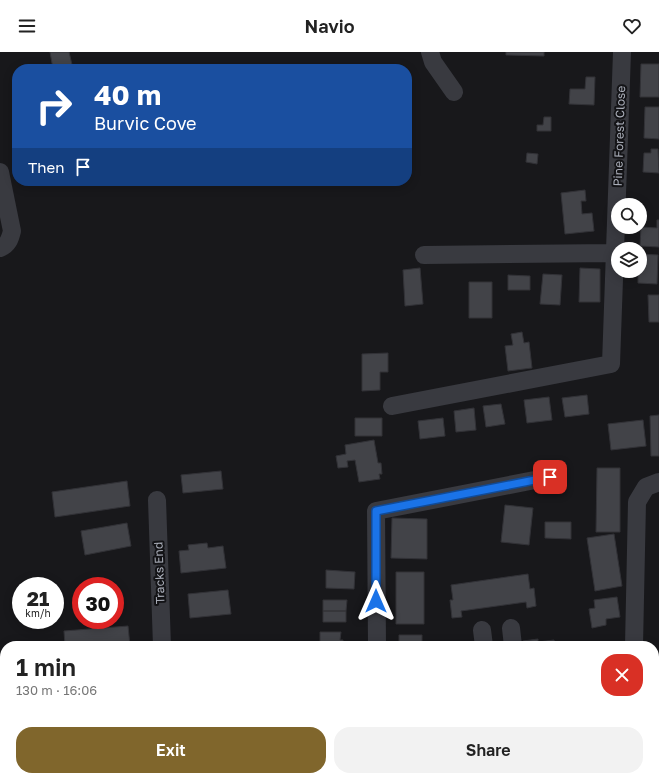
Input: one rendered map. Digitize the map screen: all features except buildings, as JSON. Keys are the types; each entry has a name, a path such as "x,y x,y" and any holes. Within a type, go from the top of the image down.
{"street":[{"path":"430,52 433,62 454,92"},
{"name":"Pine Forest Close","path":"615,242 622,52"},
{"path":"0,172 12,231 10,240 0,248"},
{"path":"424,255 611,253"},
{"name":"Pine Forest Close","path":"392,406 611,364 614,278"},
{"path":"376,641 376,511 550,477"},
{"path":"634,641 637,502 646,487 659,482"},
{"name":"Tracks End","path":"157,500 162,641"},
{"path":"511,628 512,641"}],"route":[{"path":"376,601 376,511 550,477"}]}
